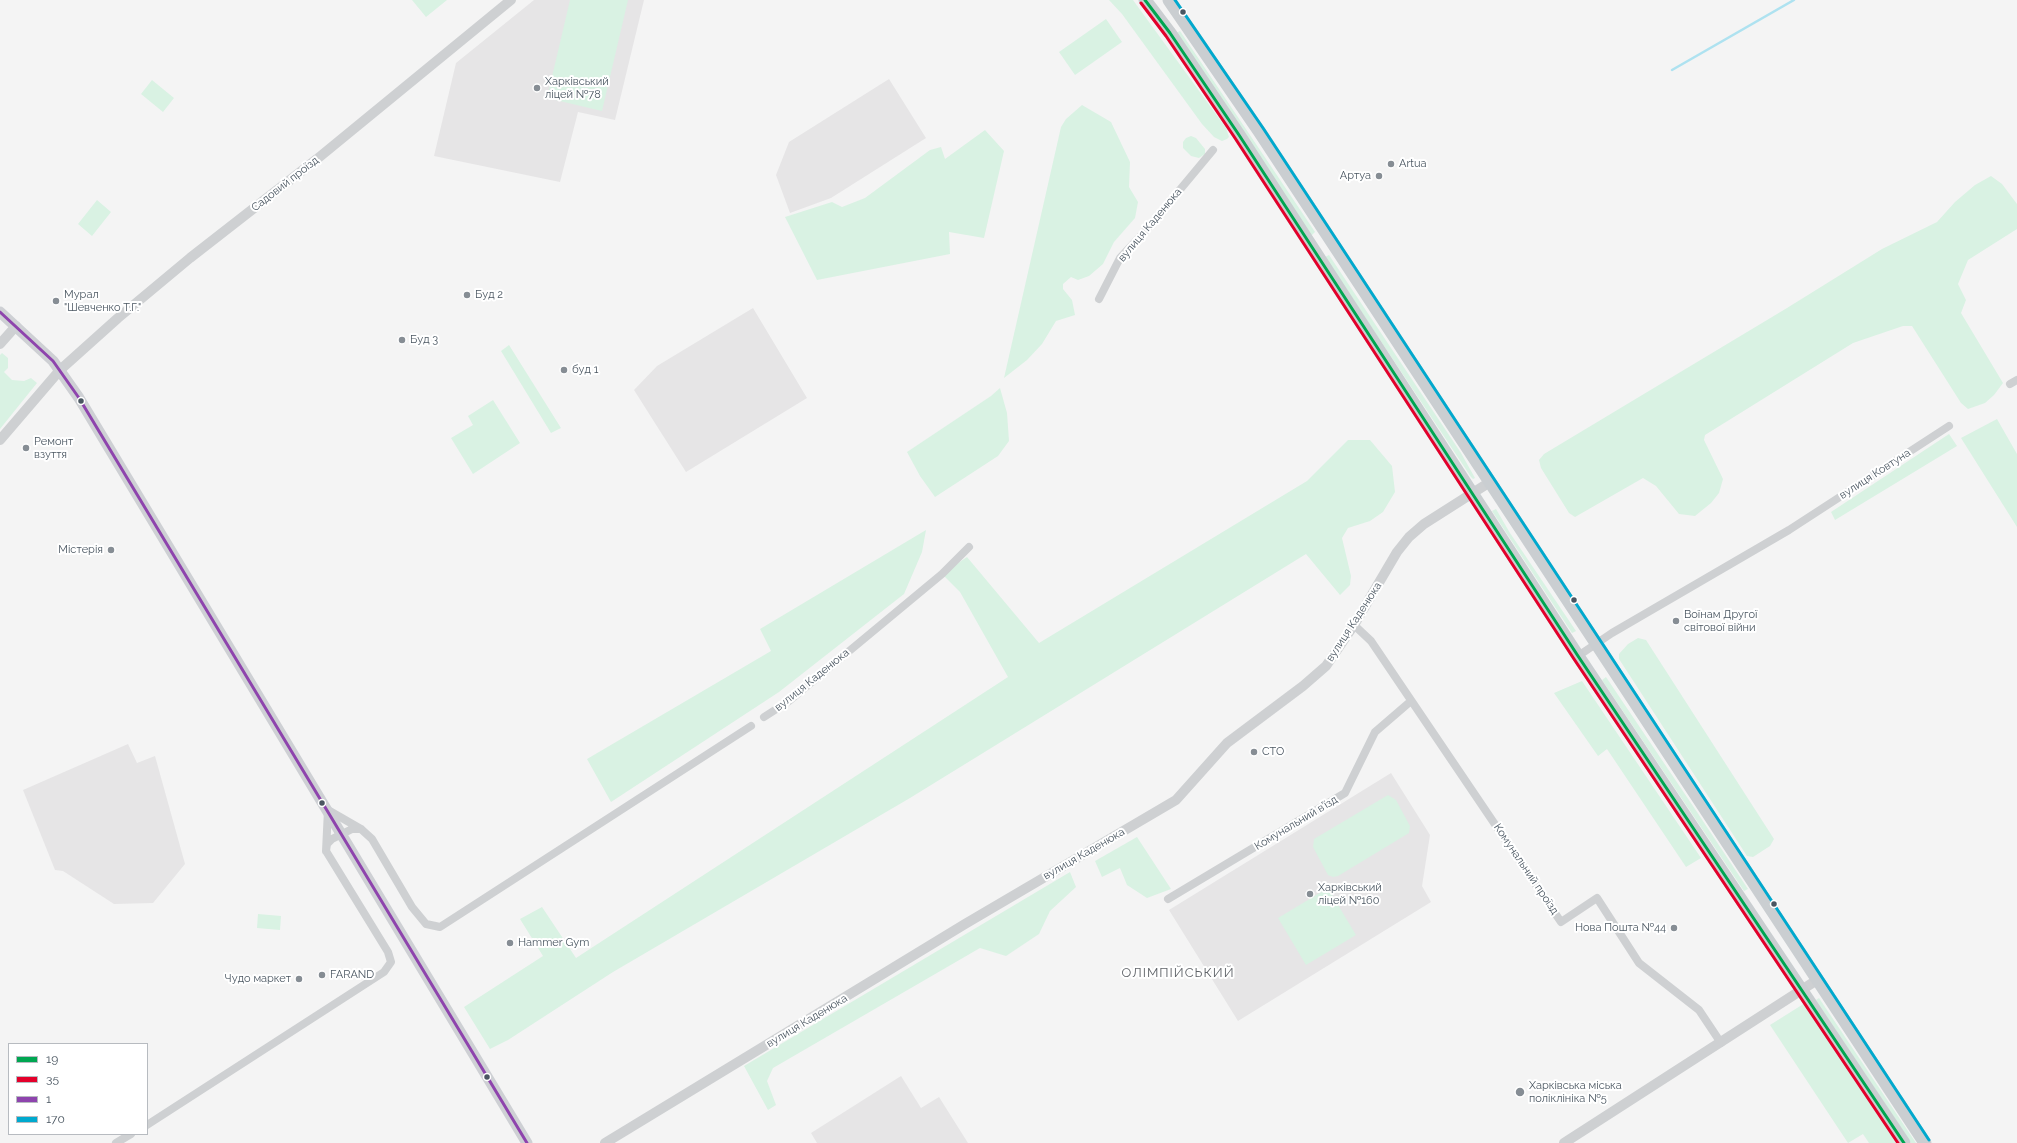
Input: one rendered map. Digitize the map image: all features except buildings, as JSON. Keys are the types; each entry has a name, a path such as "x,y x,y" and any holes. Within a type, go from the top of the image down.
{"main road":[{"path":"1145,0 1187,58 1578,656 1904,1143"},
{"path":"1169,0 1216,65 1925,1143"},
{"path":"1313,250 1330,239"},
{"path":"0,312 60,370 124,470 527,1143"},
{"path":"1785,966 1801,955"}],"street":[{"name":"Садовий проїзд","path":"0,440 60,370 118,318 190,258 312,164 511,0"},
{"name":"вулиця Каденюка","path":"1099,300 1120,258 1148,228 1213,150"},
{"path":"0,344 16,326"},
{"name":"вулиця Ковтуна","path":"1578,656 1789,530 1949,426"},
{"name":"вулиця Каденюка","path":"605,1143 965,924 1172,802 1188,788 1227,743 1320,671 1354,625 1397,552 1409,537 1424,524 1472,492 1490,482"},
{"name":"вулиця Каденюка","path":"764,717 789,700 942,574 969,547"},
{"path":"1354,625 1371,641 1411,701"},
{"name":"Комунальний в’їзд","path":"1168,899 1345,793 1375,732 1411,701"},
{"name":"Комунальний проїзд","path":"1411,701 1561,922 1597,898 1639,963 1699,1010 1721,1043"},
{"path":"148,1124 384,972 391,962 388,952 326,851 328,810 361,829 372,839 412,907 426,924 440,927 751,726"},
{"path":"326,851 327,844 332,839 352,829 361,829"},
{"path":"1564,1143 1817,980"},
{"path":"116,1143 130,1135"}],"shaded area":[{"name":"Харківський ліцей №78","path":"534,0 644,0 615,120 578,112 560,182 434,156 456,63"},
{"path":"889,79 926,138 831,198 790,213 776,175 789,142"},
{"path":"753,308 807,398 686,472 634,390 657,366"},
{"path":"128,744 137,763 155,756 185,864 153,903 114,904 63,871 55,870 23,790"},
{"name":"Харківський ліцей №160","path":"1391,773 1430,835 1422,886 1431,902 1238,1021 1169,910"},
{"path":"901,1076 921,1108 939,1097 968,1143 817,1143 811,1133"}],"green space":[{"path":"412,0 447,0 426,17"},
{"path":"570,0 628,0 602,111 547,98"},
{"path":"1109,0 1133,0 1226,128 1229,137 1227,139 1222,141 1214,137 1202,124 1122,14"},
{"path":"1106,19 1122,42 1075,75 1059,52"},
{"path":"1180,31 1315,232 1311,236 1176,33"},
{"path":"152,80 174,98 163,112 141,94"},
{"path":"1082,105 1111,122 1130,162 1129,187 1138,202 1135,218 1114,242 1103,264 1089,276 1078,280 1071,277 1063,284 1063,289 1072,300 1075,315 1056,321 1042,344 1027,360 1004,378 1061,127 1066,119"},
{"path":"985,130 1004,151 984,238 949,232 950,254 817,280 785,217 832,202 842,207 865,198 930,150 941,147 945,159"},
{"path":"1191,136 1196,138 1205,149 1205,154 1199,158 1191,156 1183,148 1183,142 1186,138"},
{"path":"1991,176 2002,184 2017,204 2017,229 1968,260 1958,284 1966,300 1961,313 2003,383 1994,395 1985,403 1968,409 1961,403 1912,326 1903,326 1853,343 1705,435 1704,440 1723,479 1719,493 1711,503 1695,516 1679,514 1656,486 1643,478 1575,517 1569,513 1541,468 1539,460 1544,454 1882,249 1937,222 1955,202 1975,185"},
{"path":"97,200 111,212 92,236 78,224"},
{"path":"1329,255 1461,453 1475,478 1473,479 1471,477 1325,257"},
{"path":"509,345 561,428 551,433 501,351"},
{"path":"2,353 8,358 8,368 4,372 12,380 24,381 31,378 37,383 0,429 0,355"},
{"path":"1000,388 1007,413 1009,441 998,456 935,497 920,476 907,452 991,396"},
{"path":"493,400 520,443 473,474 451,438 473,425 468,416"},
{"path":"1997,419 2017,454 2017,527 1961,438"},
{"path":"1949,434 1957,446 1835,520 1831,512"},
{"path":"1348,440 1370,440 1392,466 1395,492 1383,512 1370,521 1348,528 1342,538 1351,576 1350,585 1340,595 1306,554 910,798 613,972 508,1040 490,1049 464,1007 543,956 520,919 542,907 576,958 1008,677 960,592 942,574 967,557 1039,643 1307,481"},
{"path":"1496,509 1510,533 1576,631 1572,633 1492,511"},
{"path":"926,530 922,552 904,594 779,692 611,802 587,759 771,651 760,629"},
{"path":"1638,638 1646,640 1774,839 1770,846 1753,857 1747,856 1619,659 1619,654 1628,644"},
{"path":"1606,677 1748,889 1744,891 1602,680"},
{"path":"1582,681 1701,858 1686,867 1607,749 1598,756 1554,693"},
{"path":"1388,795 1396,800 1410,826 1409,833 1338,876 1333,877 1328,875 1313,847 1314,839"},
{"path":"1137,837 1171,889 1147,898 1127,885 1120,868 1102,877 1095,861"},
{"path":"1070,872 1076,887 1050,911 1039,934 1006,956 980,948 773,1068 767,1081 776,1105 768,1110 744,1066"},
{"path":"1328,888 1356,935 1306,965 1278,918"},
{"path":"258,914 281,916 280,930 257,928"},
{"path":"1819,998 1916,1143 1911,1143 1816,1000"},
{"path":"1805,1003 1898,1143 1869,1143 1863,1134 1848,1143 1770,1025"}],"waterway":[{"path":"1672,70 1794,0"}],"transit line":[{"name":"19","path":"1145,0 1170,33 1239,135 1578,656 1904,1143"},
{"name":"170","path":"1175,0 1263,128 1929,1140"},
{"name":"35","path":"1141,3 1166,36 1235,138 1574,659 1898,1143"},
{"name":"1","path":"0,312 53,361 79,398 527,1143"}],"place":[{"name":"Харківський ліцей №78","path":"537,88"},
{"name":"Artua","path":"1391,164"},
{"name":"Артуа","path":"1379,176"},
{"name":"Буд 2","path":"467,295"},
{"name":"Мурал \"Шевченко Т.Г.\"","path":"56,301"},
{"name":"Буд 3","path":"402,340"},
{"name":"буд 1","path":"564,370"},
{"name":"Ремонт взуття","path":"26,448"},
{"name":"Містерія","path":"111,550"},
{"name":"Воїнам Другої світової війни","path":"1676,621"},
{"name":"СТО","path":"1254,752"},
{"name":"Харківський ліцей №160","path":"1310,894"},
{"name":"Нова Пошта №44","path":"1674,928"},
{"name":"Hammer Gym","path":"510,943"},
{"name":"FARAND","path":"322,975"},
{"name":"Чудо маркет","path":"299,979"},
{"name":"Харківська міська поліклініка №5","path":"1520,1092"}],"district":[{"name":"ОЛІМПІЙСЬКИЙ","path":"1178,973"}]}
